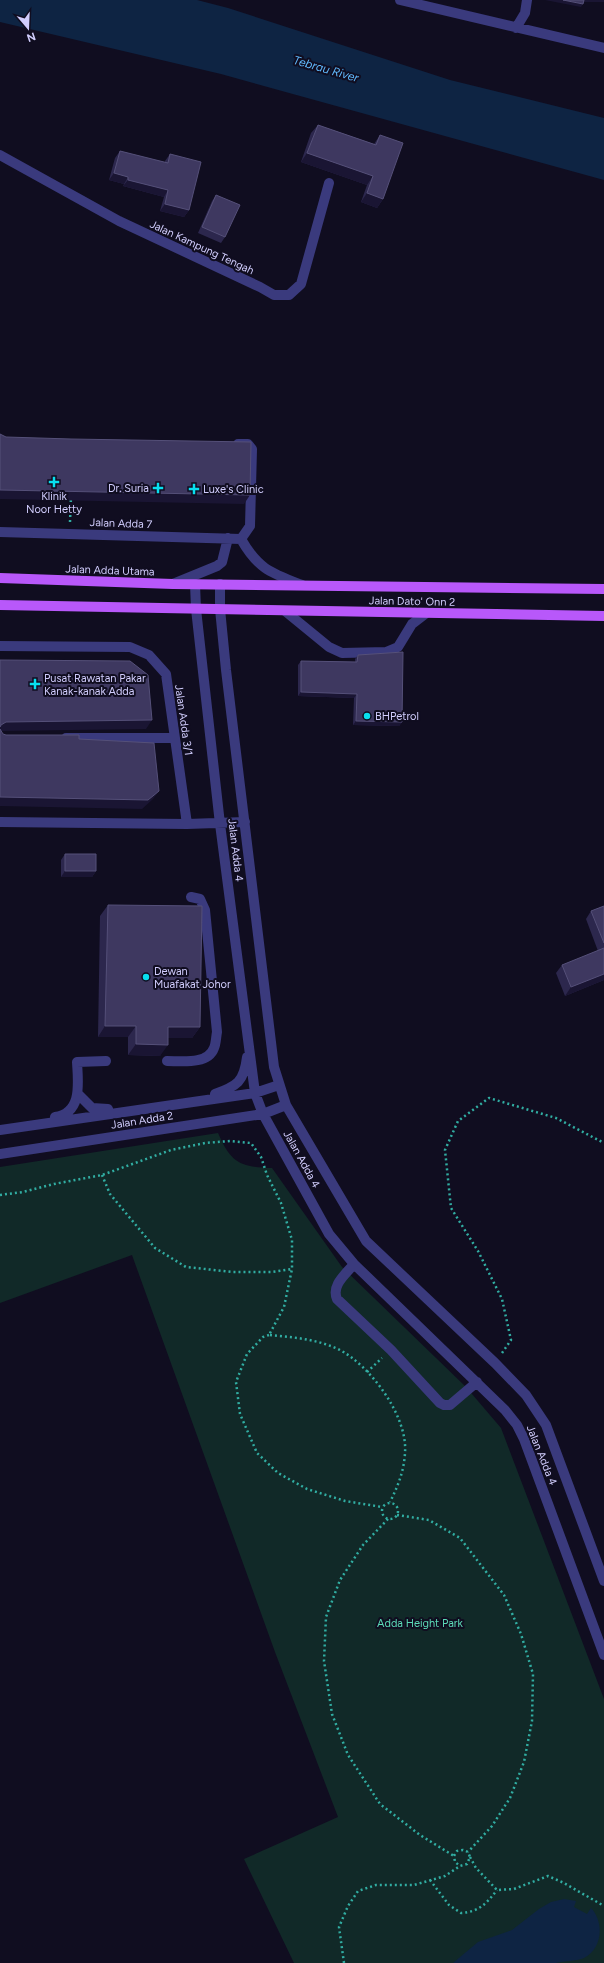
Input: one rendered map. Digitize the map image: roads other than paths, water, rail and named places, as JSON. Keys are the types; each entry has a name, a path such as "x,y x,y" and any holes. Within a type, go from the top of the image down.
{"main road":[{"name":"Jalan Adda Utama","path":"0,578 173,584 220,584"},
{"name":"Jalan Dato' Onn 2","path":"220,584 604,590"},
{"path":"0,605 220,609"},
{"name":"Jalan Dato' Onn 2","path":"220,609 426,614 604,616"}],"street":[{"path":"400,0 431,3 516,28 604,48"},
{"path":"516,28 525,13 527,0"},
{"name":"Jalan Kampung Tengah","path":"0,155 119,221 274,295 289,295 301,284 329,183"},
{"path":"225,444 248,444 252,449 250,526 241,539 249,554 272,574 305,586"},
{"name":"Jalan Adda 7","path":"0,532 241,539"},
{"path":"173,584 217,566 222,562 228,538"},
{"name":"Jalan Adda 4","path":"195,584 196,609 220,824 254,1093 263,1114 329,1234 354,1264 477,1382 505,1410 517,1425 524,1439 604,1655"},
{"name":"Jalan Adda 4","path":"220,584 220,609 274,1067 286,1105 366,1241 495,1363 526,1395 546,1425 604,1581"},
{"path":"285,611 328,646 342,653 386,652 398,647 412,624 426,614"},
{"name":"Jalan Adda 3/1","path":"0,646 130,647 149,655 166,674 187,824"},
{"path":"54,737 174,738"},
{"path":"0,822 220,824 244,822"},
{"path":"167,1061 196,1061 206,1058 214,1049 216,1038 205,910 200,899 191,897"},
{"path":"194,1102 231,1089 240,1082 245,1068 248,1044"},
{"path":"0,1124 62,1116 69,1112 78,1094 77,1062 106,1061"},
{"name":"Jalan Adda 2","path":"0,1130 254,1093 279,1085"},
{"path":"78,1094 92,1108 100,1110 150,1108"},
{"name":"Jalan Adda 2","path":"0,1154 263,1114 286,1105"},
{"path":"354,1264 336,1286 334,1293 337,1298 391,1350 444,1405 450,1405 477,1382"}],"water":[{"name":"Tebrau River","path":"0,0 197,0 228,8 450,80 604,118 604,180 221,74 0,22"},
{"path":"564,1899 576,1901 574,1907 587,1914 591,1908 598,1920 600,1934 598,1942 590,1954 584,1958 556,1963 453,1963 478,1942 512,1930 539,1909 551,1902"}],"place":[{"name":"Klinik Noor Hetty","path":"54,482"},
{"name":"Dr. Suria","path":"158,488"},
{"name":"Luxe's Clinic","path":"194,489"},
{"name":"Pusat Rawatan Pakar Kanak-kanak Adda","path":"35,684"},
{"name":"BHPetrol","path":"367,716"},
{"name":"Dewan Muafakat Johor","path":"146,977"}],"park label":[{"name":"Adda Height Park","path":"420,1623"}]}
